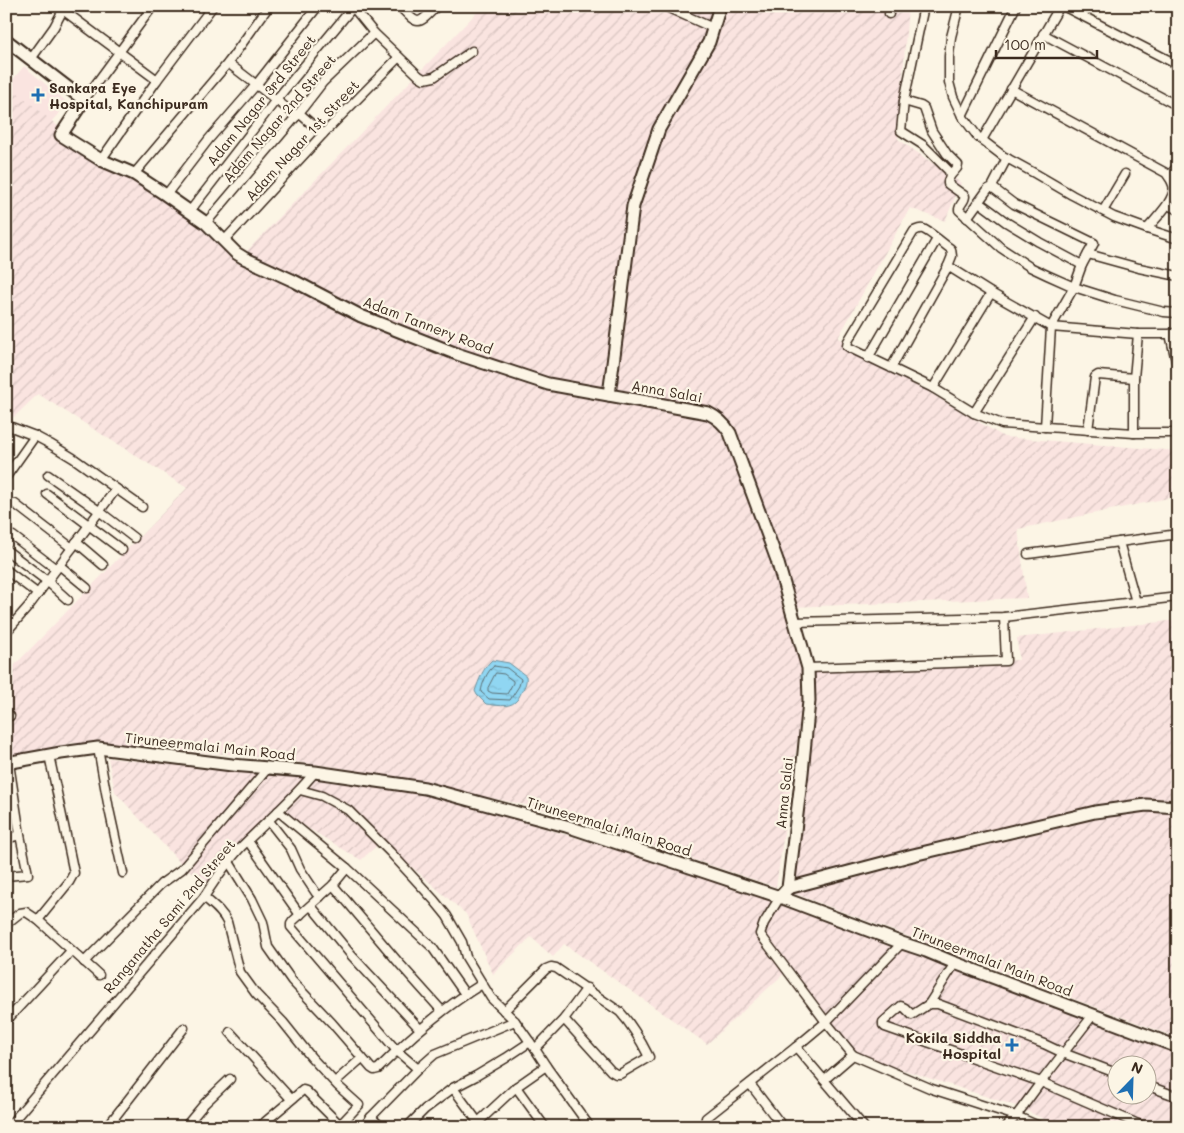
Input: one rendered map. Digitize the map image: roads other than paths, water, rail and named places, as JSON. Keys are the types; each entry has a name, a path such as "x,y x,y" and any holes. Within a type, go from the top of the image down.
{"street":[{"path":"6,40 84,100 151,9 142,6"},
{"path":"101,160 157,80 213,6"},
{"path":"134,174 228,63 269,6"},
{"path":"166,194 208,139 256,85 318,6"},
{"path":"352,6 374,33 424,79 434,77 472,51"},
{"name":"Adam Nagar 3rd Street","path":"190,211 352,6"},
{"path":"398,6 412,20 419,22 437,6"},
{"path":"664,6 713,28"},
{"name":"Anna Salai","path":"720,6 709,42 658,129 633,206 610,395 708,413 717,417 725,424 777,560 808,668 809,702 802,773 784,893"},
{"path":"924,6 904,101 901,131 923,145 949,171 950,176"},
{"path":"958,6 951,37 949,82 953,97 962,116 978,137 1007,158 1114,217 1178,239"},
{"path":"962,116 1016,6"},
{"path":"982,140 1042,34 1062,6 1178,65"},
{"path":"31,59 64,10 157,80"},
{"name":"Adam Nagar 2nd Street","path":"206,223 298,115 323,82 374,33"},
{"path":"1042,34 1178,106"},
{"name":"Adam Nagar 1st Street","path":"224,241 323,134 399,57"},
{"path":"228,63 323,134"},
{"path":"1011,89 1166,173 1174,190 1169,203 1147,229"},
{"name":"Adam Tannery Road","path":"84,100 61,135 101,160 134,174 166,194 206,223 236,253 244,258 294,281 361,316 457,354 548,384 610,395"},
{"path":"904,101 924,108 932,131 947,154 958,164 948,182 948,184 964,196 958,208 1000,248 1030,267 1074,288 1156,310 1178,313"},
{"path":"967,218 988,189 992,187 1007,158"},
{"path":"1170,178 1178,164"},
{"path":"1103,211 1125,174"},
{"path":"992,187 1014,204 1095,240 1082,265 1074,288 1051,327 1045,427"},
{"path":"979,202 1006,222 1082,265"},
{"path":"1169,203 1178,210"},
{"path":"891,368 952,256 951,249 923,229 914,231 848,341 848,347 868,358 933,388 974,412 1002,424 1134,433 1178,432"},
{"path":"868,358 936,239"},
{"path":"1088,254 1178,276"},
{"path":"948,266 1051,327 1138,334 1174,333 1178,370"},
{"path":"933,388 991,293"},
{"path":"974,412 1035,317"},
{"path":"1134,433 1134,378 1138,334"},
{"path":"1088,430 1094,377 1098,375 1134,378"},
{"path":"6,425 35,436 73,458 142,507"},
{"path":"6,477 35,436"},
{"path":"48,475 134,538"},
{"path":"6,632 38,594 116,489"},
{"path":"46,494 122,550"},
{"path":"15,504 103,565"},
{"path":"1028,554 1178,534"},
{"path":"13,536 87,588"},
{"path":"1119,542 1136,602"},
{"path":"6,550 47,581 68,600"},
{"path":"6,570 38,594"},
{"path":"794,622 1004,617 1178,597"},
{"path":"808,668 1006,661 1004,617"},
{"path":"98,748 108,809 123,873"},
{"name":"Tiruneermalai Main Road","path":"8,763 98,748 232,765 315,772 425,788 566,826 784,893 902,943 1178,1047"},
{"path":"38,920 74,873 49,755"},
{"path":"6,876 28,874 8,763"},
{"path":"84,962 162,884 182,869 268,768"},
{"name":"Ranganatha Sami 2nd Street","path":"8,1127 204,897 214,881 241,848 269,822 315,772"},
{"path":"300,790 322,796 348,810 434,900 447,916 462,942 466,957 491,998 515,1021 590,1127"},
{"path":"1041,1127 1016,1116 932,1089 853,1055 760,934 764,922 784,893 913,855 1095,812 1146,805 1178,806"},
{"path":"278,811 348,868 432,947 465,994"},
{"path":"269,822 291,849 300,869 320,897"},
{"path":"6,839 20,835"},
{"path":"248,841 300,915"},
{"path":"229,862 252,899 263,922 268,947 292,981 332,1022 374,1070 378,1069 442,1011 482,984"},
{"path":"348,868 333,886 290,924 291,927 397,1051 418,1069"},
{"path":"333,886 442,1011"},
{"path":"204,897 220,910 224,916 240,972 256,994 283,1022 311,1057 359,1104 341,1126 303,1090 291,1099 265,1125"},
{"path":"311,906 352,956 420,1029"},
{"path":"6,924 20,913 26,912 38,920 99,975"},
{"path":"712,1127 705,1124 706,1118 826,1022 902,943"},
{"path":"6,1020 71,951"},
{"path":"955,963 929,1004 912,1015 901,1006 885,1020 883,1025 1041,1082 1145,1127"},
{"path":"504,1011 546,969 556,968 588,988 620,1012 638,1035 649,1057 620,1074 616,1074 611,1071 564,1019"},
{"path":"407,1127 425,1109 453,1088 533,1045 564,1019 588,988"},
{"path":"929,1004 938,1004 1044,1044 1106,1070"},
{"path":"1006,1127 1092,1015"},
{"path":"364,1127 418,1069 435,1054 515,1021"},
{"path":"107,1127 184,1028"},
{"path":"230,1032 291,1099"},
{"path":"796,1047 864,1127"},
{"path":"824,1080 853,1055"},
{"path":"335,1082 362,1058"},
{"path":"453,1088 476,1124 516,1087 546,1066"},
{"path":"185,1127 205,1103 230,1079"},
{"path":"750,1084 783,1127"},
{"path":"516,1087 545,1127"},
{"path":"1156,1089 1178,1097"},
{"path":"371,1118 381,1127"}],"water":[{"path":"492,660 509,663 526,676 526,682 518,699 512,704 501,706 486,704 475,691 484,670"}],"place":[{"name":"Sankara Eye Hospital, Kanchipuram","path":"38,95"},
{"name":"Kokila Siddha Hospital","path":"1012,1045"}]}
